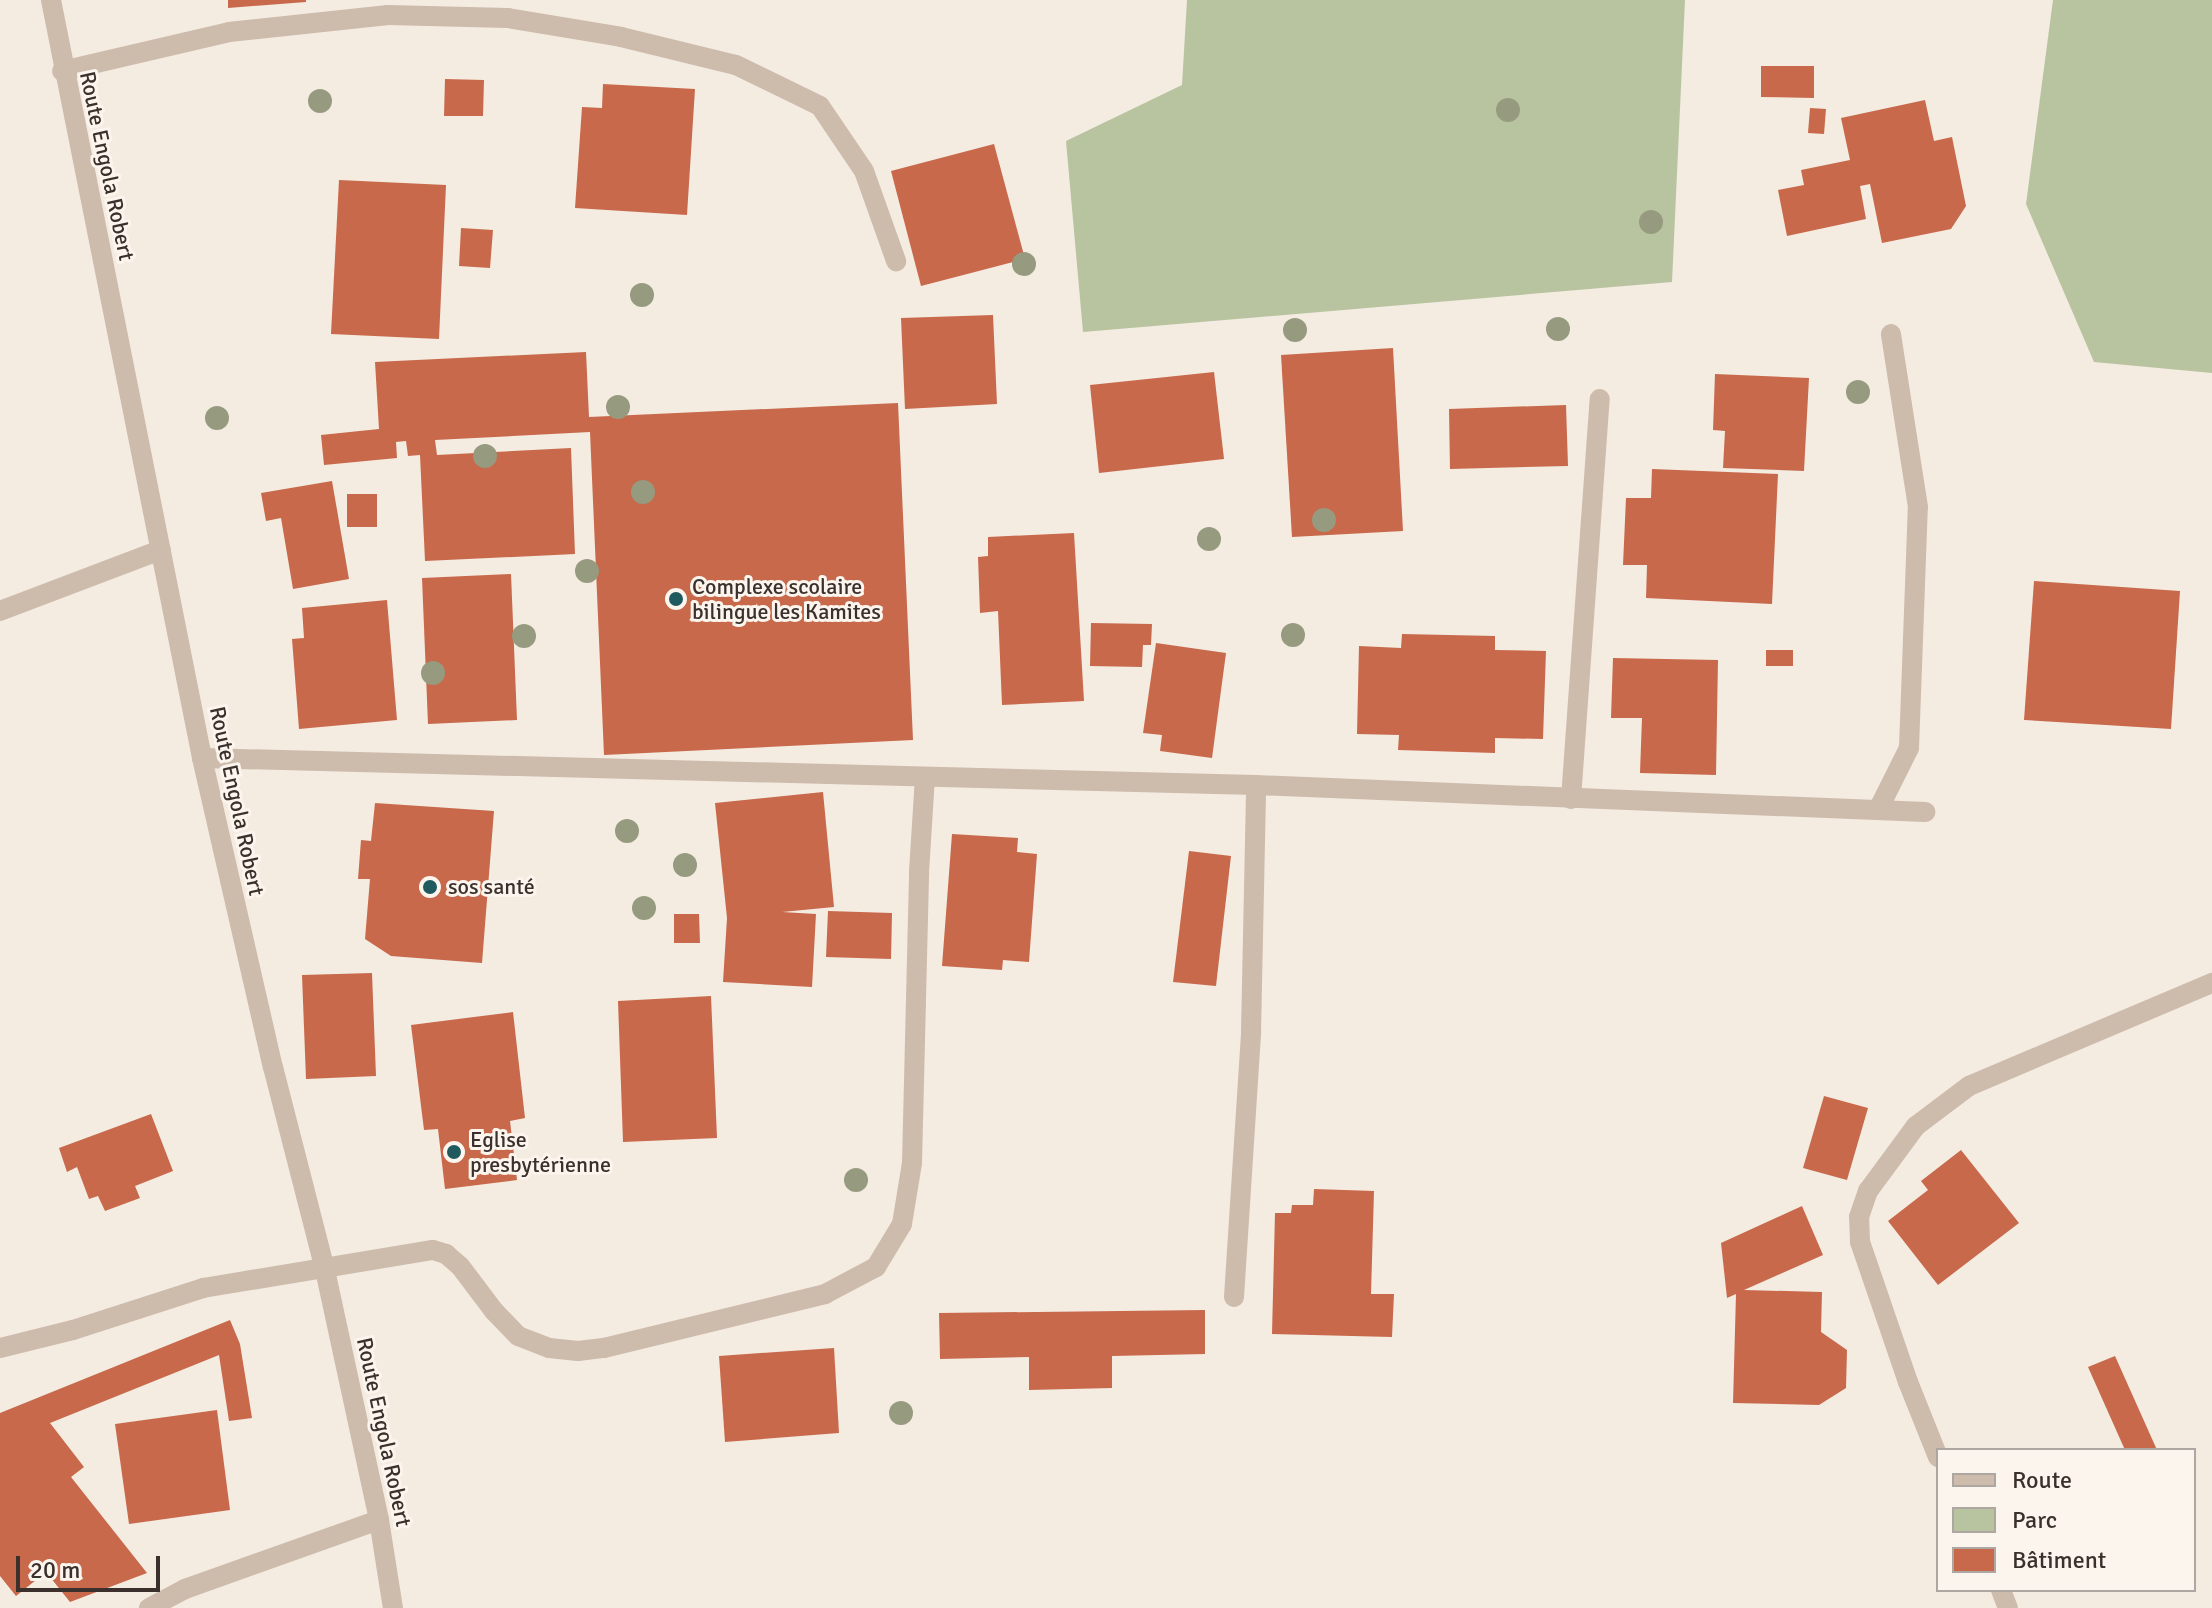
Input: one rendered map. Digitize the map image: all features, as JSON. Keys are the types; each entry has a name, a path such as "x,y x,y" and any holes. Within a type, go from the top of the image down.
{"street":[{"name":"Route Engola Robert","path":"51,0 62,71 202,758 273,1067 325,1270 379,1520 393,1608"},
{"path":"62,71 229,32 388,15 508,18 621,37 736,65 820,106 864,171 896,261"},
{"path":"1879,808 1909,748 1918,507 1891,334"},
{"path":"1571,799 1600,399"},
{"path":"0,611 161,550"},
{"path":"202,758 1256,785 1925,812"},
{"path":"0,1348 73,1330 203,1288 433,1250 446,1254 518,1336 549,1348 578,1351 604,1348 825,1294 876,1267 902,1224 912,1163 919,872 925,777"},
{"path":"1234,1297 1251,1032 1256,785"},
{"path":"1936,1452 1908,1382 1860,1242 1859,1217 1868,1191 1916,1126 1969,1086 2212,983"},
{"path":"149,1608 185,1589 379,1520"}],"green space":[{"path":"1187,0 1685,0 1672,282 1083,332 1066,141 1182,85"},
{"path":"2053,0 2212,0 2212,373 2094,362 2026,204"}],"building":[{"path":"228,0 306,0 306,2 228,8"},
{"path":"1761,66 1814,66 1814,98 1761,97"},
{"path":"445,79 484,80 483,116 444,116"},
{"path":"603,84 695,89 687,215 575,208 582,107 602,108"},
{"path":"1925,100 1934,141 1952,137 1966,206 1951,229 1882,243 1870,184 1860,186 1866,219 1787,236 1778,190 1804,185 1801,170 1850,160 1841,118"},
{"path":"1810,108 1826,109 1824,134 1808,133"},
{"path":"994,144 1025,259 921,286 891,171"},
{"path":"339,180 446,185 439,339 331,334"},
{"path":"461,228 493,230 490,268 459,266"},
{"path":"993,315 997,404 905,409 901,318"},
{"path":"1393,348 1403,531 1292,537 1281,355"},
{"path":"586,352 589,417 898,403 913,740 604,755 590,432 435,440 437,455 571,448 575,554 425,561 420,455 408,456 406,441 396,442 397,458 324,465 321,435 379,429 375,362"},
{"path":"1214,372 1224,459 1099,473 1090,385"},
{"path":"1715,374 1809,378 1804,471 1723,468 1725,431 1713,430"},
{"path":"1566,405 1568,466 1450,469 1449,409"},
{"path":"1652,469 1778,474 1772,604 1646,598 1647,565 1623,565 1626,498 1651,498"},
{"path":"332,481 349,579 293,589 281,518 266,521 261,493"},
{"path":"347,494 377,494 377,527 347,527"},
{"path":"1074,533 1084,701 1002,705 998,611 980,613 978,557 988,556 988,537"},
{"path":"511,574 517,720 428,724 422,578"},
{"path":"2034,581 2180,591 2171,729 2024,720"},
{"path":"387,600 397,720 299,729 292,639 304,638 302,608"},
{"path":"1091,623 1152,624 1151,645 1143,645 1142,667 1090,666"},
{"path":"1402,634 1495,636 1495,650 1546,651 1543,739 1495,738 1495,753 1398,750 1399,735 1357,734 1359,646 1401,648"},
{"path":"1156,643 1226,653 1212,758 1160,751 1162,735 1143,733"},
{"path":"1766,650 1793,650 1793,666 1766,666"},
{"path":"1613,658 1718,660 1716,775 1640,773 1642,718 1611,718"},
{"path":"823,792 834,907 782,912 816,914 812,987 723,982 727,918 715,803"},
{"path":"375,803 494,811 482,963 391,956 365,939 370,879 358,879 361,840 371,841"},
{"path":"952,834 1018,838 1017,852 1037,854 1029,962 1003,960 1002,970 942,966"},
{"path":"1189,851 1231,856 1216,986 1173,982"},
{"path":"828,911 892,913 891,959 826,957"},
{"path":"674,914 699,914 700,943 674,943"},
{"path":"372,973 376,1076 306,1079 302,975"},
{"path":"711,996 717,1138 623,1142 618,1001"},
{"path":"513,1012 525,1118 510,1121 517,1180 445,1189 438,1129 424,1130 411,1025"},
{"path":"1824,1096 1868,1108 1847,1180 1803,1168"},
{"path":"151,1114 173,1171 135,1186 140,1198 105,1211 98,1196 89,1199 77,1167 67,1172 59,1148"},
{"path":"1961,1150 2019,1223 1938,1285 1888,1221 1928,1190 1921,1181"},
{"path":"1314,1189 1374,1191 1371,1294 1394,1294 1392,1337 1272,1334 1275,1213 1291,1213 1292,1205 1313,1205"},
{"path":"1802,1206 1823,1255 1744,1290 1822,1292 1821,1332 1847,1350 1846,1388 1819,1405 1733,1403 1736,1294 1727,1298 1721,1243"},
{"path":"1205,1310 1205,1354 1112,1356 1112,1388 1029,1390 1029,1357 940,1359 939,1313"},
{"path":"230,1320 240,1344 252,1418 229,1421 219,1355 50,1423 84,1467 71,1477 147,1573 70,1602 46,1572 16,1596 0,1576 0,1413"},
{"path":"834,1348 839,1433 725,1442 719,1356"},
{"path":"2115,1356 2156,1448 2124,1448 2088,1367"},
{"path":"217,1410 230,1510 129,1524 115,1424"}],"place":[{"name":"Complexe scolaire bilingue les Kamites","path":"676,599"},
{"name":"sos santé","path":"430,887"},
{"name":"Eglise presbytérienne","path":"454,1152"}]}
